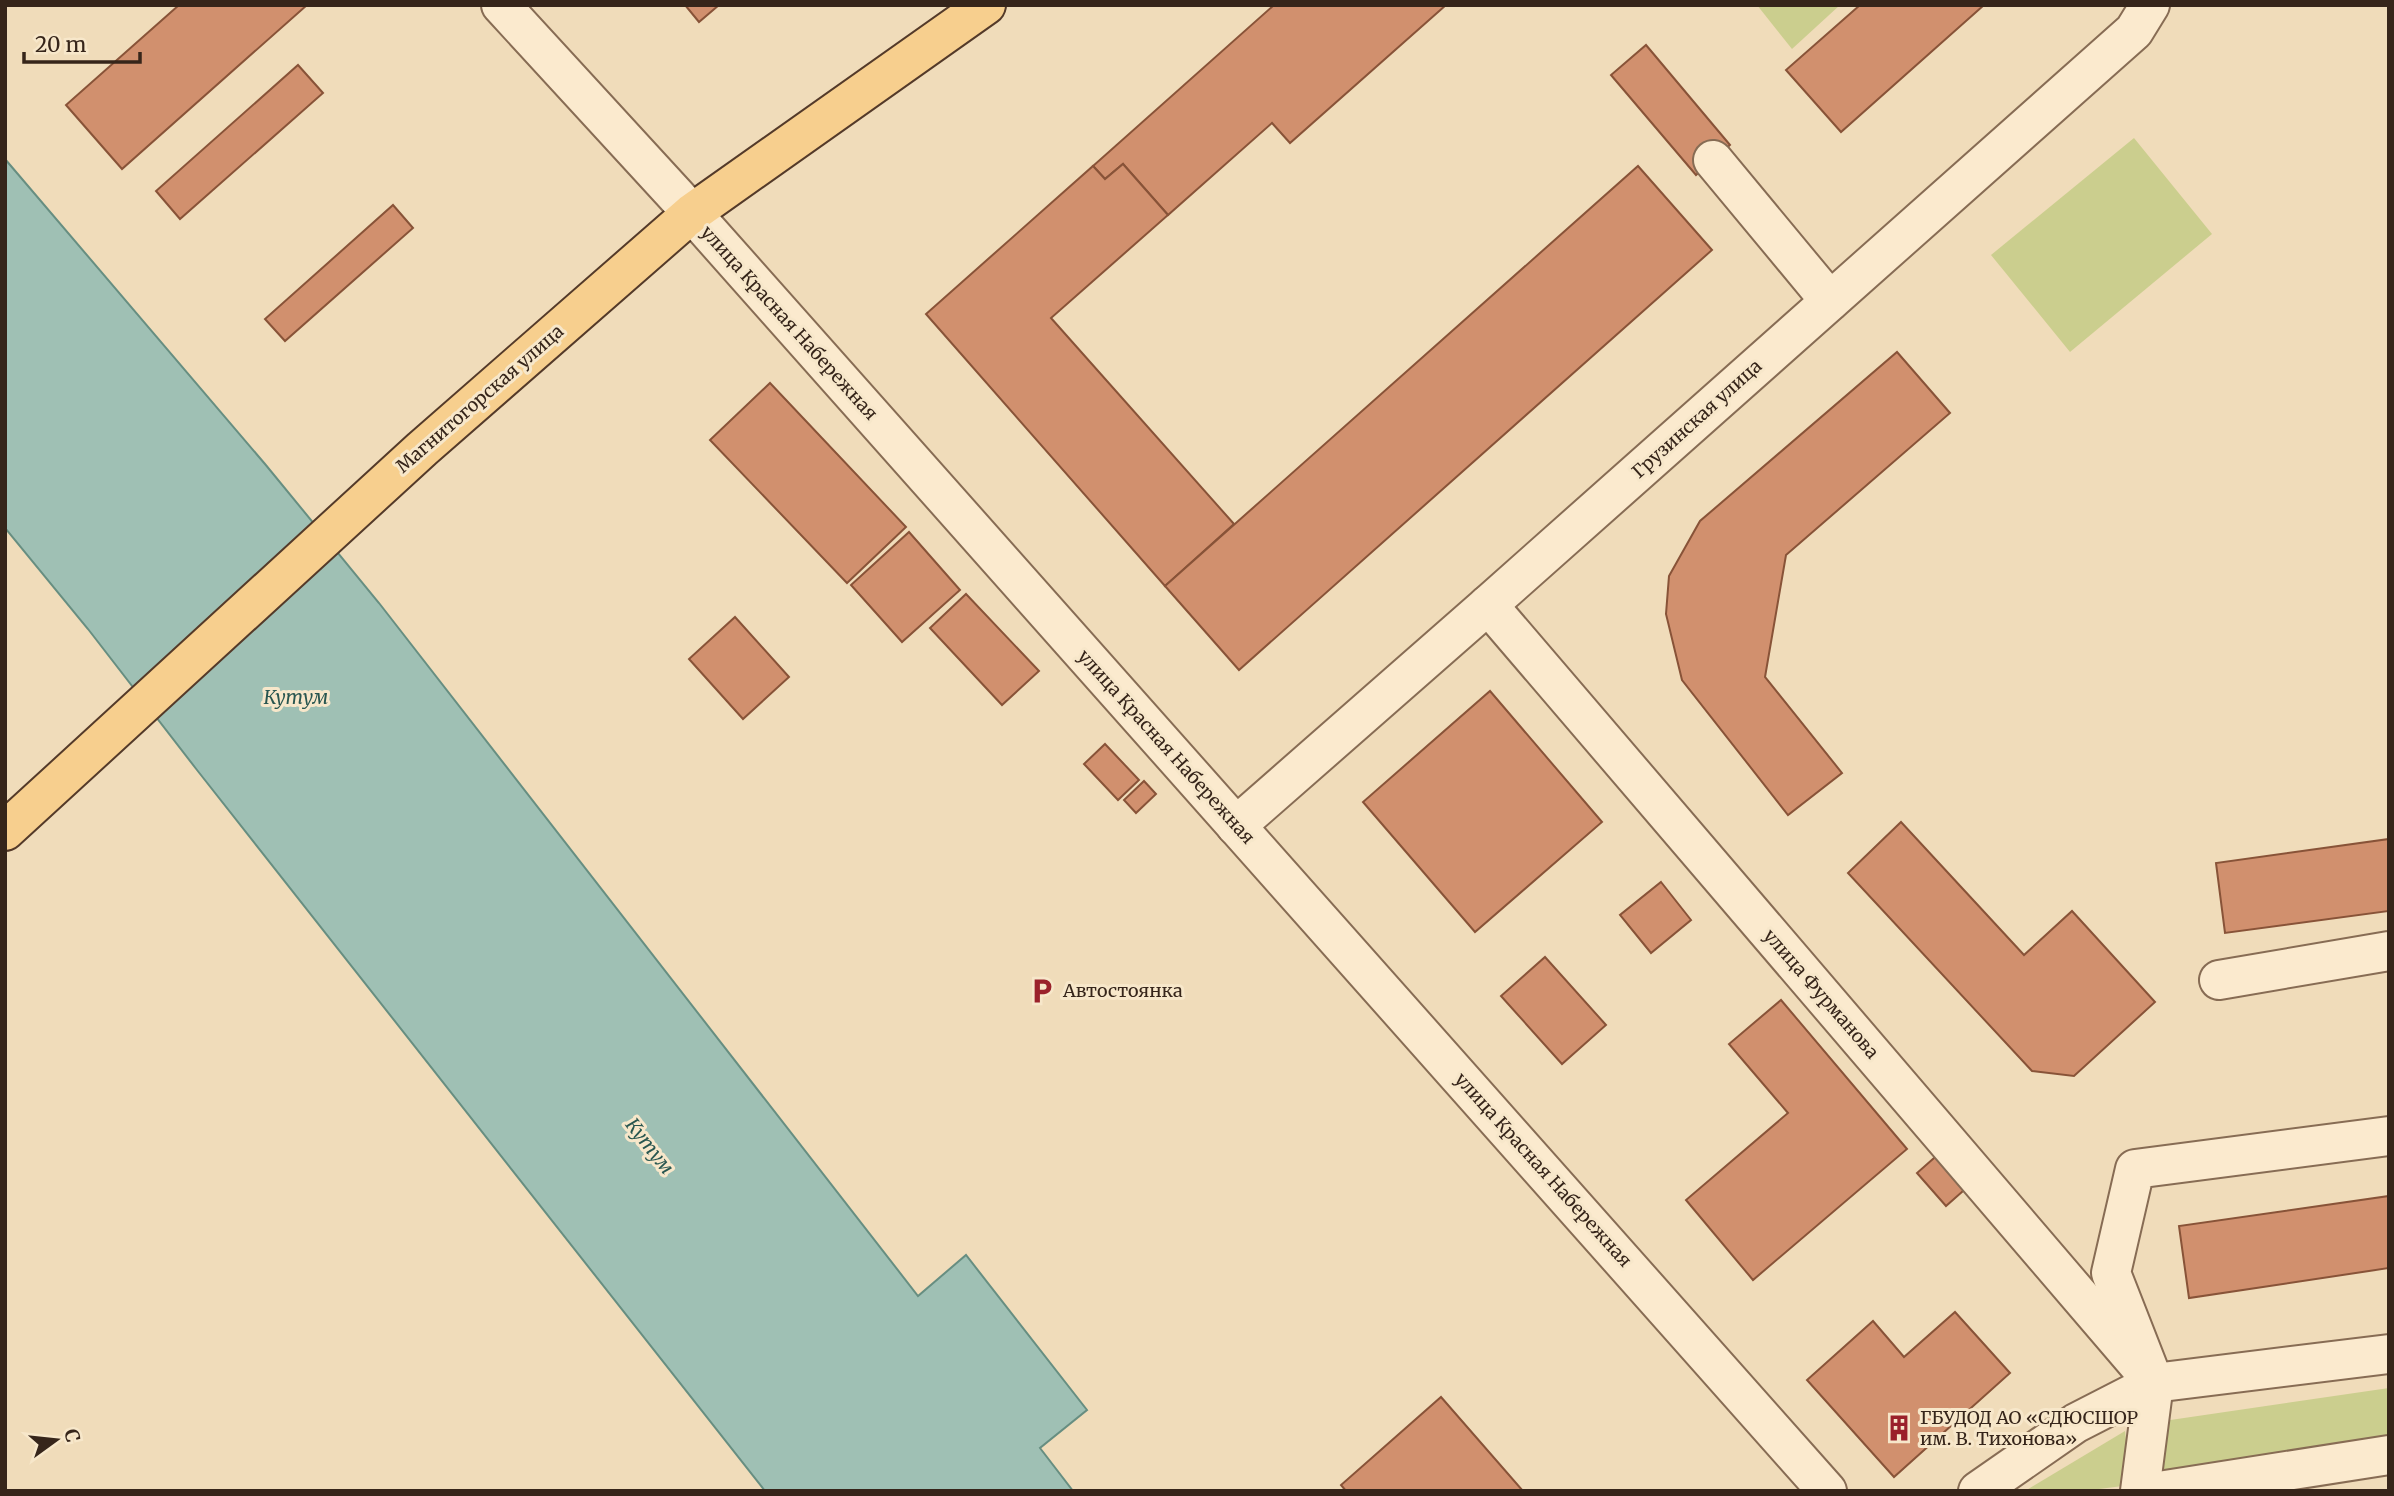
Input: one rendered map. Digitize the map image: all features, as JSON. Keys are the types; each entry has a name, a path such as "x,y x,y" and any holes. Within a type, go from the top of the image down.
{"main road":[{"name":"Магнитогорская улица","path":"5,831 422,449 692,213 986,5"}],"street":[{"name":"улица Красная Набережная","path":"501,5 692,213 1827,1491"},
{"name":"Грузинская улица","path":"1236,826 2134,32 2150,5"},
{"path":"1713,160 1830,301"},
{"name":"улица Фурманова","path":"1488,605 2154,1382"},
{"path":"2219,980 2389,951"},
{"path":"2140,1491 2154,1382 2111,1273 2135,1169 2389,1136"},
{"path":"1978,1491 2076,1423 2154,1382 2389,1354"},
{"path":"2159,1491 2206,1487 2389,1455"}],"green space":[{"path":"1757,5 1840,5 1792,49"},
{"path":"2134,138 2212,234 2070,352 1991,255"},
{"path":"2389,1388 2389,1440 2158,1475 2150,1423"},
{"path":"2125,1431 2131,1485 2083,1491 2025,1491"}],"water":[{"name":"Кутум","path":"5,159 265,464 379,603 918,1296 966,1255 1087,1410 1040,1448 1073,1491 765,1491 88,629 5,528"}],"building":[{"path":"179,5 307,5 122,169 66,105"},
{"path":"685,5 719,5 699,22"},
{"path":"1274,5 1446,5 1290,143 1272,123 1168,215 1123,164 1105,179 1093,166"},
{"path":"1860,5 1984,5 1841,132 1786,70"},
{"path":"1646,45 1730,145 1696,175 1611,75"},
{"path":"298,65 323,93 180,219 156,191"},
{"path":"1123,164 1168,215 1051,318 1234,524 1165,586 926,314 1093,166 1105,179"},
{"path":"1638,166 1712,250 1239,670 1165,586"},
{"path":"393,205 413,228 285,341 265,319"},
{"path":"1897,352 1950,413 1786,555 1765,677 1842,773 1788,815 1682,680 1666,614 1669,576 1700,521"},
{"path":"770,383 906,527 847,583 710,440"},
{"path":"909,532 960,590 902,642 851,585"},
{"path":"966,594 1039,671 1002,705 930,628"},
{"path":"735,617 789,677 743,719 689,659"},
{"path":"1490,691 1602,822 1475,932 1363,802"},
{"path":"1105,744 1139,780 1118,800 1084,764"},
{"path":"1144,781 1156,794 1136,813 1124,800"},
{"path":"1901,822 2024,955 2072,911 2155,1002 2074,1076 2032,1071 1848,873"},
{"path":"2389,839 2389,911 2225,933 2216,863"},
{"path":"1661,882 1691,920 1651,953 1620,915"},
{"path":"1545,957 1606,1025 1562,1064 1501,996"},
{"path":"1781,1000 1907,1149 1753,1280 1686,1200 1788,1113 1729,1044"},
{"path":"1942,1151 1971,1184 1946,1206 1917,1173"},
{"path":"2389,1196 2389,1268 2189,1298 2179,1226"},
{"name":"ГБУДОД АО «СДЮСШОР им. В. Тихонова»","path":"1955,1312 2010,1373 1894,1477 1807,1380 1873,1321 1904,1357"},
{"path":"1441,1397 1523,1491 1346,1491 1341,1485"}],"place":[{"name":"Автостоянка","path":"1042,991"},
{"name":"ГБУДОД АО «СДЮСШОР им. В. Тихонова»","path":"1899,1428"}]}
